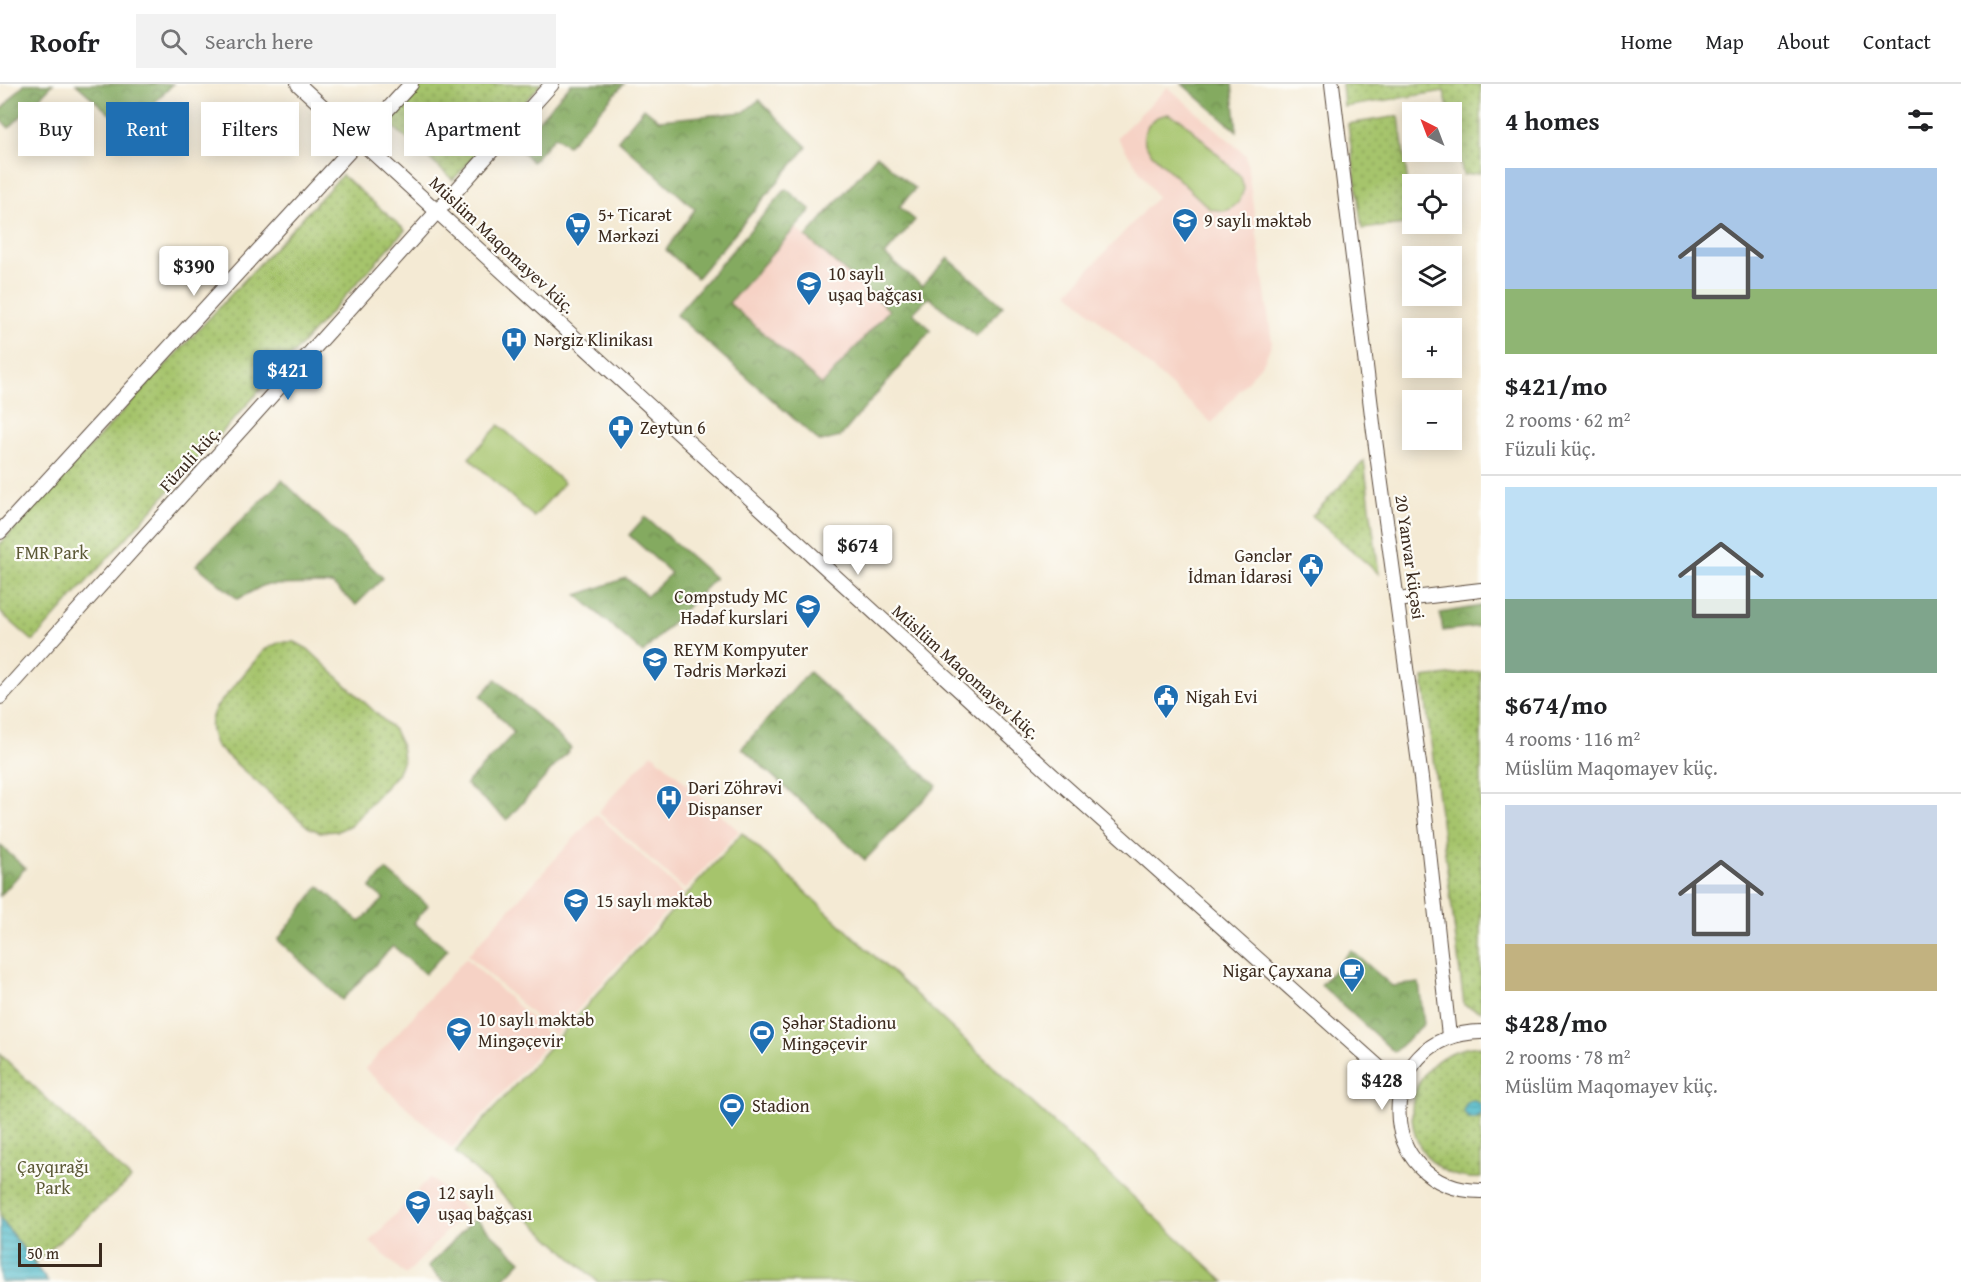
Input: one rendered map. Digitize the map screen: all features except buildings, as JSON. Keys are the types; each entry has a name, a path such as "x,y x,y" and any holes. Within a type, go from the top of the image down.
{"main road":[{"name":"Müslüm Maqomayev küç.","path":"298,84 318,102"},
{"path":"392,105 411,84"},
{"name":"Füzuli küç.","path":"0,697 552,84"},
{"name":"20 Yanvar küçəsi","path":"1332,84 1374,432 1421,778 1449,1036"},
{"path":"0,532 345,156"},
{"name":"Müslüm Maqomayev küç.","path":"378,156 1053,776 1401,1087"},
{"path":"1406,599 1481,590"},
{"path":"1481,1032 1463,1032 1449,1036 1425,1051 1407,1074 1398,1102 1398,1118 1406,1148 1426,1173 1454,1188 1481,1191"}],"shaded area":[{"name":"9 saylı məktəb","path":"1168,87 1246,155 1272,342 1265,360 1212,423 1068,292 1157,197 1117,137"},
{"name":"10 saylı uşaq bağçası","path":"796,228 889,310 822,386 729,303"},
{"name":"Dəri Zöhrəvi Dispanser","path":"652,753 739,831 685,890 598,812"},
{"name":"15 saylı məktəb","path":"596,814 683,893 555,1035 468,955"},
{"name":"10 saylı məktəb Mingəçevir","path":"466,958 552,1038 452,1149 365,1069"},
{"name":"12 saylı uşaq bağçası","path":"430,1177 466,1210 406,1275 370,1242"}],"green space":[{"path":"24,84 53,84 35,102 18,102 18,119 9,128 0,119 0,111"},
{"path":"76,84 173,84 155,102 106,102 106,111"},
{"path":"423,84 541,84 524,102 406,102"},
{"path":"571,84 624,84 567,146 555,136 542,151 542,116"},
{"path":"1182,84 1232,84 1237,131"},
{"path":"1342,84 1481,84 1481,173 1463,175 1460,162 1462,162 1462,102 1447,102 1444,91 1344,107"},
{"path":"759,100 807,147 697,278 666,250 695,209 618,140 644,108 659,120 744,112"},
{"path":"404,105 404,136 392,126 392,118"},
{"path":"1168,114 1182,120 1241,177 1244,189 1239,202 1230,209 1224,211 1210,209 1152,154 1145,144 1144,135 1148,125 1157,117"},
{"path":"1399,116 1402,162 1405,162 1407,174 1402,174 1402,224 1362,229 1348,124"},
{"path":"877,155 915,189 899,207 915,220 885,255 922,286 948,258 1003,306 976,336 929,297 913,313 931,330 840,437 820,442 676,315 786,189 811,210 729,303 822,385 889,310 806,237"},
{"path":"426,156 475,156 453,180"},
{"path":"526,156 537,156 532,162"},
{"name":"FMR Park","path":"342,175 405,230 33,641 0,612 0,544"},
{"path":"499,425 564,483 534,517 469,458"},
{"path":"1364,461 1379,574 1312,516"},
{"path":"282,480 383,578 356,605 332,584 264,585 238,599 196,565"},
{"path":"645,517 715,578 643,653 577,595 626,578 647,596 671,573 629,535"},
{"path":"1481,606 1481,626 1443,631 1440,613"},
{"path":"280,642 295,642 308,649 394,730 401,745 403,760 397,774 351,825 338,831 320,832 308,827 216,746 212,737 211,723 215,709 264,650"},
{"path":"1481,671 1481,1012 1464,1005 1423,678"},
{"path":"809,672 937,786 865,860 742,748"},
{"path":"496,679 571,748 507,820 466,784 514,733 481,696"},
{"name":"Şəhər Stadionu Mingəçevir","path":"742,833 1225,1282 598,1282 455,1152"},
{"path":"0,845 25,868 0,896"},
{"path":"386,870 428,905 414,923 448,949 425,974 393,946 342,1000 278,940 319,886 360,922 384,899 370,888"},
{"path":"1351,950 1392,986 1419,983 1424,1024 1394,1052 1321,985"},
{"path":"1481,1046 1481,1178 1452,1174 1431,1161 1417,1140 1412,1116 1415,1092 1428,1070 1449,1054"},
{"name":"Çayqırağı Park","path":"0,1054 131,1179 34,1263 0,1218"},
{"path":"475,1218 521,1261 501,1282 444,1282 428,1267"}],"water":[{"path":"1473,1101 1479,1104 1481,1113 1479,1116 1473,1119 1467,1116 1464,1110 1467,1104"},
{"path":"0,1218 48,1282 0,1282"}],"place":[{"name":"9 saylı məktəb","path":"1185,244"},
{"name":"5+ Ticarət Mərkəzi","path":"578,248"},
{"name":"10 saylı uşaq bağçası","path":"809,307"},
{"name":"Nərgiz Klinikası","path":"514,363"},
{"name":"Zeytun 6","path":"621,451"},
{"name":"Gənclər İdman İdarəsi","path":"1311,589"},
{"name":"Compstudy MC Hədəf kurslari","path":"808,630"},
{"name":"REYM Kompyuter Tədris Mərkəzi","path":"655,683"},
{"name":"Nigah Evi","path":"1166,720"},
{"name":"Dəri Zöhrəvi Dispanser","path":"669,821"},
{"name":"15 saylı məktəb","path":"576,924"},
{"name":"Nigar Çayxana","path":"1352,994"},
{"name":"10 saylı məktəb Mingəçevir","path":"459,1053"},
{"name":"Şəhər Stadionu Mingəçevir","path":"762,1056"},
{"name":"Stadion","path":"732,1129"},
{"name":"12 saylı uşaq bağçası","path":"418,1226"}]}
